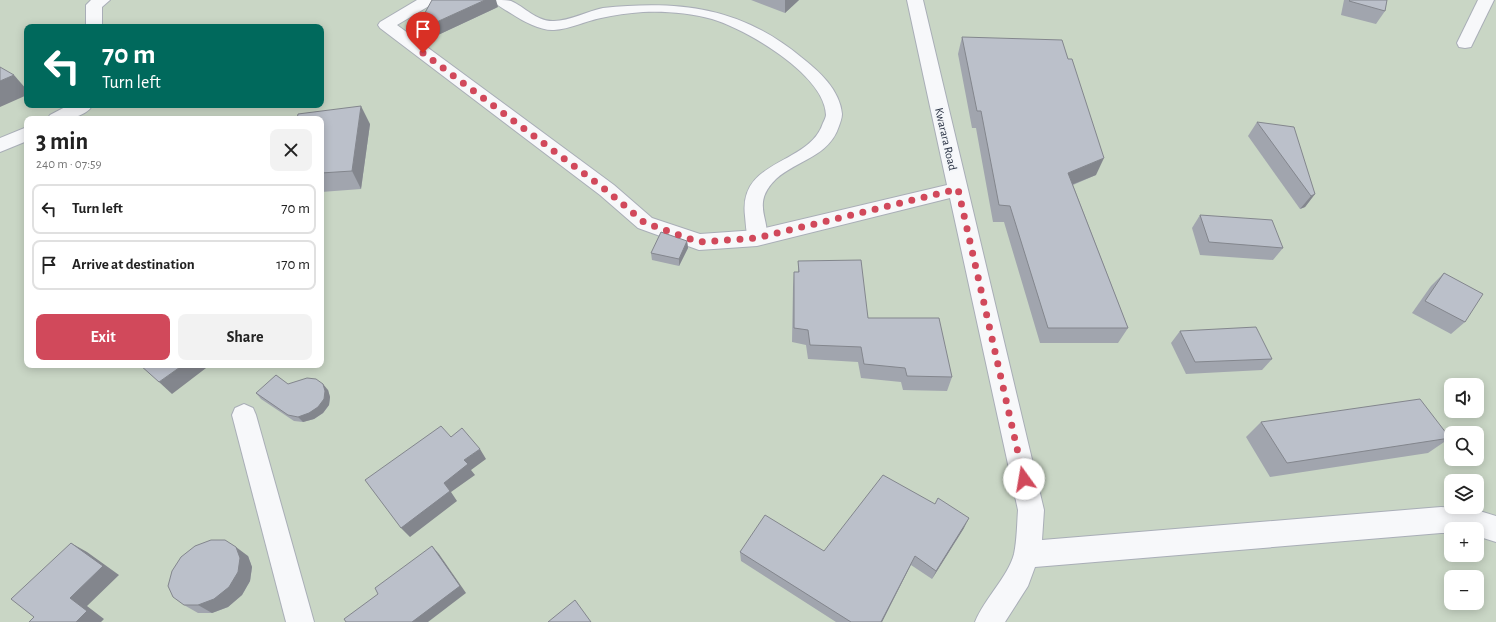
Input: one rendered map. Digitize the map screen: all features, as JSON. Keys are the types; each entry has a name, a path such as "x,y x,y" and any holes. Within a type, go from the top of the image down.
{"street":[{"path":"94,24 94,5 102,0"},
{"path":"428,0 386,26 606,190 645,223 699,242 757,238 958,189"},
{"name":"Kwarara Road","path":"915,0 1031,510 1027,554 1018,576 988,622"},
{"path":"1465,43 1486,0"},
{"path":"62,116 78,108"},
{"path":"0,146 24,134"},
{"path":"244,415 300,622"},
{"path":"1027,554 1311,532 1442,520 1473,522 1496,529"}],"lane":[{"path":"500,0 529,19 552,26 602,13 643,8 680,8 717,16 753,31 787,53 811,73 827,92 834,115 828,134 815,148 771,174 756,191 753,207 757,238"}],"green space":[{"path":"0,0 1496,0 1496,622 0,622"}],"building":[{"path":"432,0 485,0 419,30 416,29"},
{"path":"1387,0 1385,11 1349,1"},
{"path":"962,37 1062,40 1068,59 1072,59 1104,158 1068,173 1128,328 1048,328 1010,206 999,205 981,111 977,111"},
{"path":"0,67 14,75 0,81"},
{"path":"361,106 352,171 324,173 324,116 298,116 298,114"},
{"path":"1257,122 1294,127 1315,194 1311,196"},
{"path":"1200,215 1272,220 1283,248 1209,242"},
{"path":"661,232 687,241 679,259 651,253"},
{"path":"861,260 868,318 939,318 952,377 907,376 905,368 864,364 861,347 810,345 808,330 794,328 794,272 799,272 798,261"},
{"path":"1444,273 1483,294 1465,322 1425,301"},
{"path":"1256,327 1272,359 1195,362 1180,331"},
{"path":"143,368 179,368 159,382"},
{"path":"276,375 288,384 307,378 316,379 323,384 325,391 324,399 318,407 309,413 298,417 288,415 256,393"},
{"path":"1420,399 1444,430 1444,439 1287,463 1261,422"},
{"path":"441,426 451,437 462,428 480,449 464,460 468,464 444,483 450,491 401,528 365,480"},
{"path":"883,475 935,504 938,498 969,518 936,571 915,556 881,622 851,622 740,552 765,515 824,551"},
{"path":"211,540 225,540 236,547 240,558 238,572 229,587 214,599 198,605 184,605 173,597 168,586 172,571 181,557 195,546"},
{"path":"71,543 103,566 70,598 87,611 76,622 29,622 34,617 11,599"},
{"path":"432,546 460,586 412,622 346,622 344,619 378,594 375,588"},
{"path":"575,600 591,622 548,622"}],"route":[{"path":"423,53 606,190 645,223 699,242 757,238 958,189 1024,479"}]}
